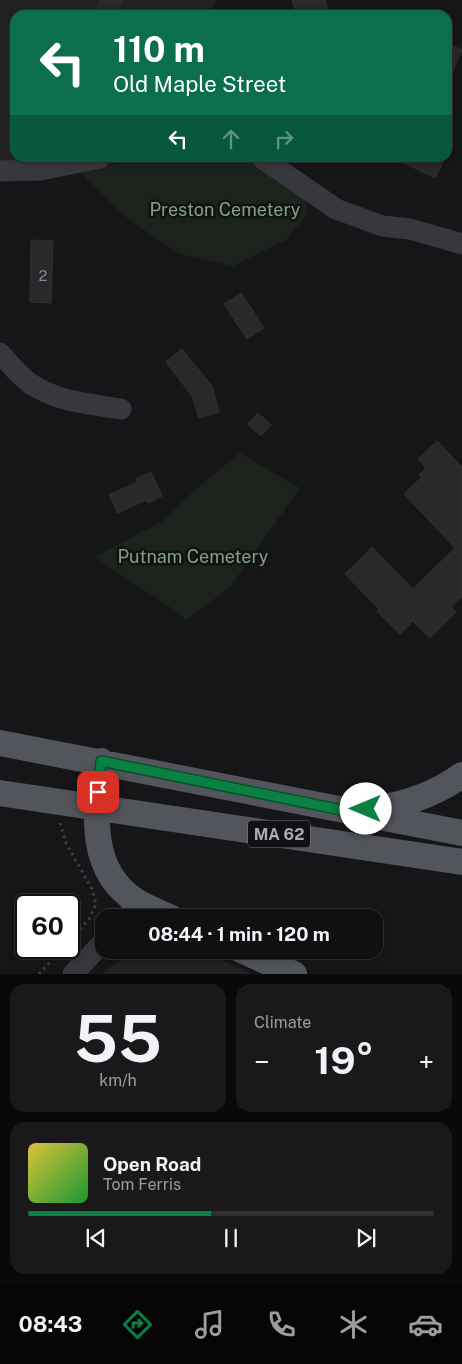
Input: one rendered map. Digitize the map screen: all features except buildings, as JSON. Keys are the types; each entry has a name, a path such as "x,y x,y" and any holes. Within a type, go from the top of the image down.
{"main road":[{"name":"MA 62","path":"0,743 101,761 462,833"},
{"path":"101,761 96,817 98,846 110,874 121,889 131,909"},
{"path":"342,810 366,809 409,802 428,796 462,774"},
{"name":"MA 62","path":"0,792 96,817 462,862"},
{"path":"261,959 294,974"}],"street":[{"path":"0,171 41,170 80,162"},
{"path":"268,162 336,209 382,226 410,229 462,244"},
{"path":"0,353 31,384 47,392 74,402 121,409"},
{"path":"73,974 95,951"}],"path":[{"path":"80,928 89,918 96,904 92,889 66,843 59,822 96,817"},
{"path":"39,974 53,959"}],"shaded area":[{"path":"0,0 216,0 211,10 10,10 10,162 34,162 0,166"},
{"path":"123,959 219,959 253,974 103,974"}],"green space":[{"name":"Preston Cemetery","path":"129,162 269,162 306,195 308,213 286,240 233,266 179,254 127,218 80,171"},
{"name":"Putnam Cemetery","path":"240,453 300,488 230,587 186,620 179,613 94,557 163,521 196,489"}],"route":[{"path":"98,792 101,761 342,810 366,809"}]}
